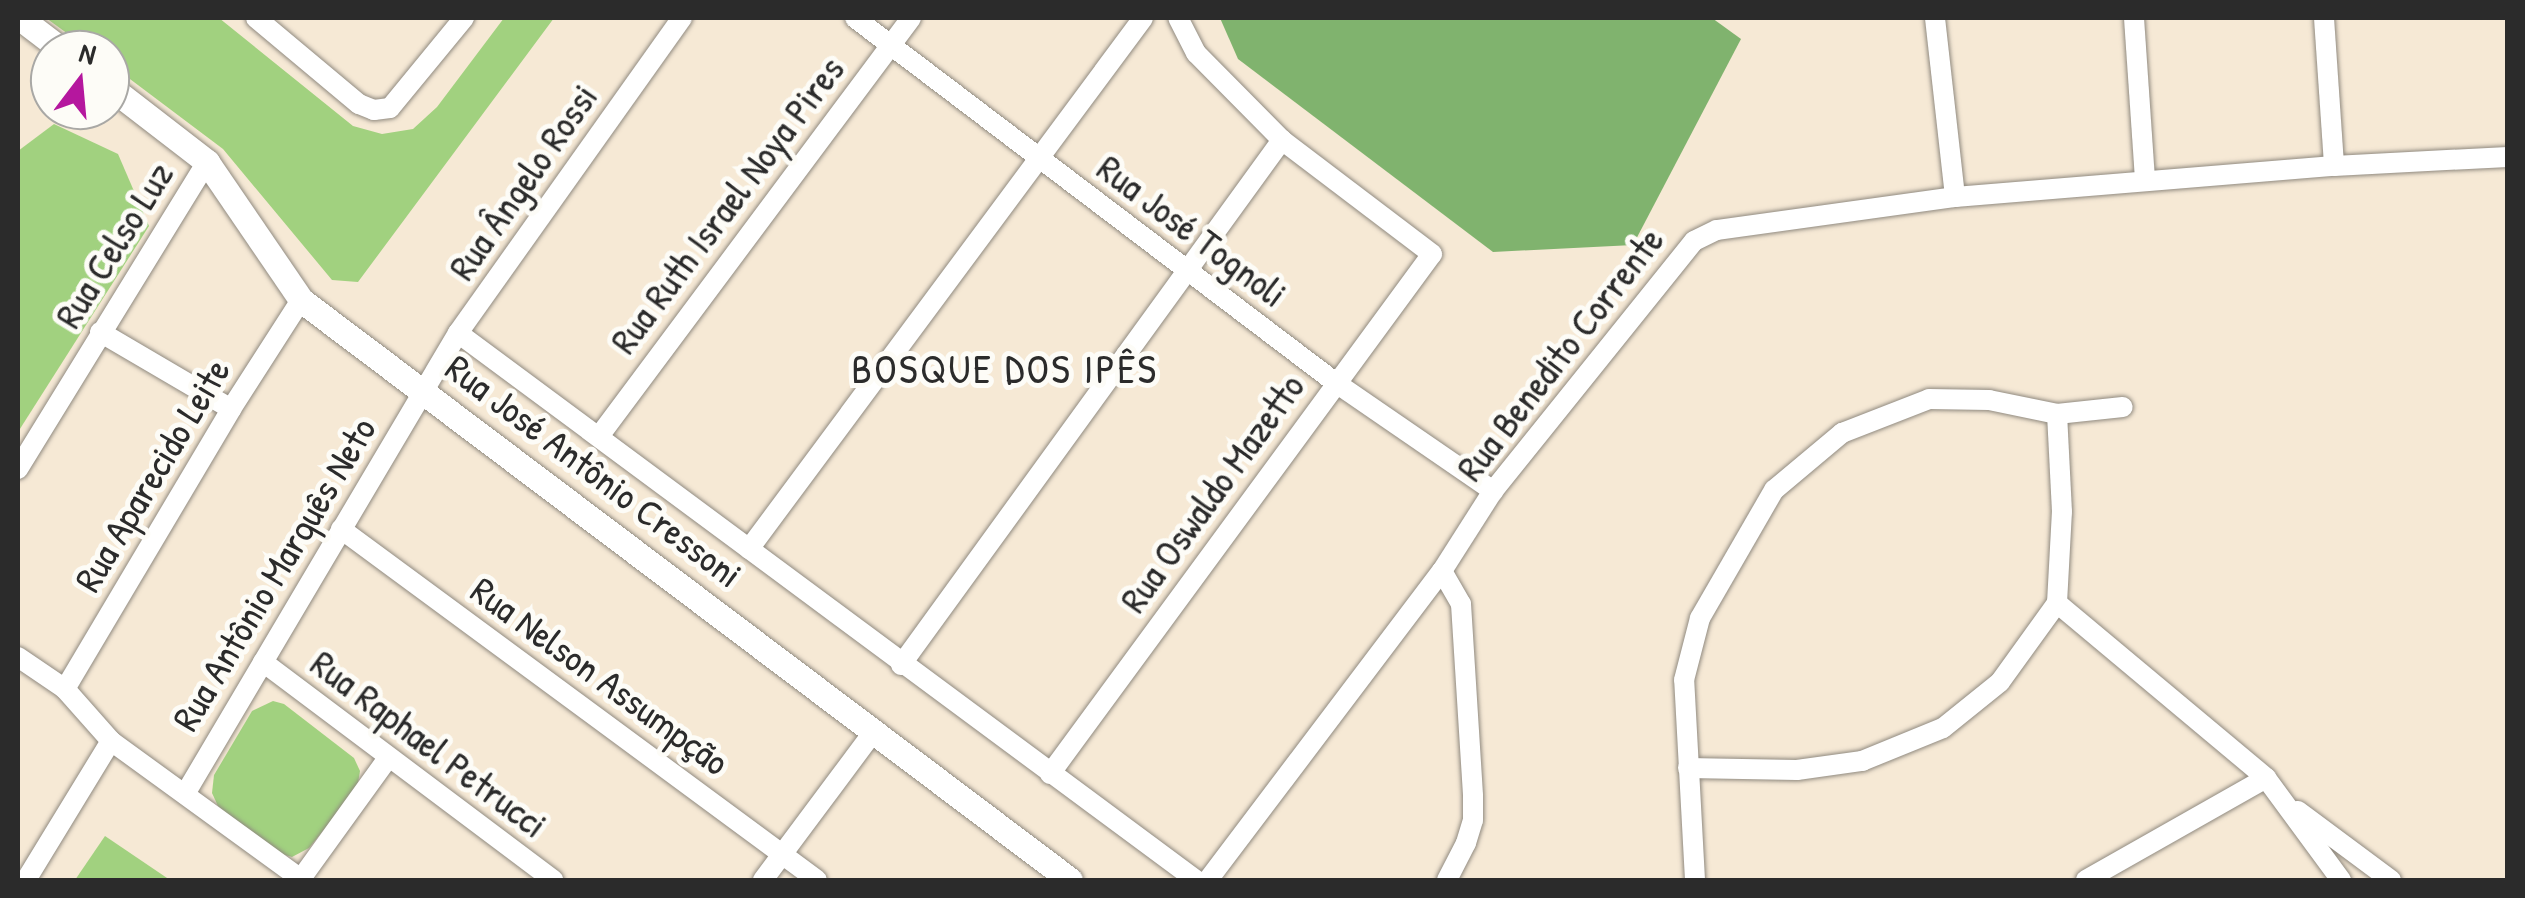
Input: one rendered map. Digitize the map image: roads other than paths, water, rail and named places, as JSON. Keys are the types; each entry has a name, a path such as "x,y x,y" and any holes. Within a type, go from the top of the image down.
{"street":[{"path":"256,18 359,104 374,110 390,108 464,18"},
{"name":"Rua Ângelo Rossi","path":"424,389 458,333 682,18"},
{"name":"Rua José Tognoli","path":"855,18 1336,383 1493,491"},
{"name":"Rua Ruth Israel Noya Pires","path":"600,435 911,18"},
{"path":"749,549 1143,18"},
{"path":"901,665 1282,140 1196,53 1178,18"},
{"path":"1935,18 1955,197"},
{"path":"2134,18 2146,180"},
{"path":"2324,18 2334,166"},
{"name":"Rua José Antônio Cressoni","path":"130,102 208,162 301,300 424,389 1070,880"},
{"name":"Rua Oswaldo Mazetto","path":"1050,774 1432,254 1282,140"},
{"name":"Rua Benedito Corrente","path":"1208,880 1442,571 1493,491 1694,240 1717,230 1955,197 2334,166 2508,157"},
{"name":"Rua Celso Luz","path":"18,468 208,162"},
{"name":"Rua Aparecido Leite","path":"65,689 230,409 301,300"},
{"path":"100,332 230,409"},
{"name":"Rua José Antônio Cressoni","path":"458,333 1196,880"},
{"name":"Rua Antônio Marquês Neto","path":"185,794 424,389"},
{"path":"1695,880 1684,680 1700,618 1765,503 1805,460 1842,433 1928,399 1988,400 2057,414 2124,407"},
{"path":"1688,768 1797,770 1862,761 1943,728 2000,682 2056,602 2062,512 2057,414"},
{"name":"Rua Nelson Assumpção","path":"341,529 817,880"},
{"path":"1442,571 1460,604 1473,808 1466,844 1447,880"},
{"path":"2056,602 2266,778 2342,880"},
{"path":"18,658 65,689 111,741 301,880 388,758"},
{"name":"Rua Raphael Petrucci","path":"264,662 553,880"},
{"path":"763,880 874,731"},
{"path":"26,880 111,741"},
{"path":"2086,880 2266,778"},
{"path":"2281,798 2390,880"}],"district":[{"name":"BOSQUE DOS IPÊS","path":"1005,368"}]}
